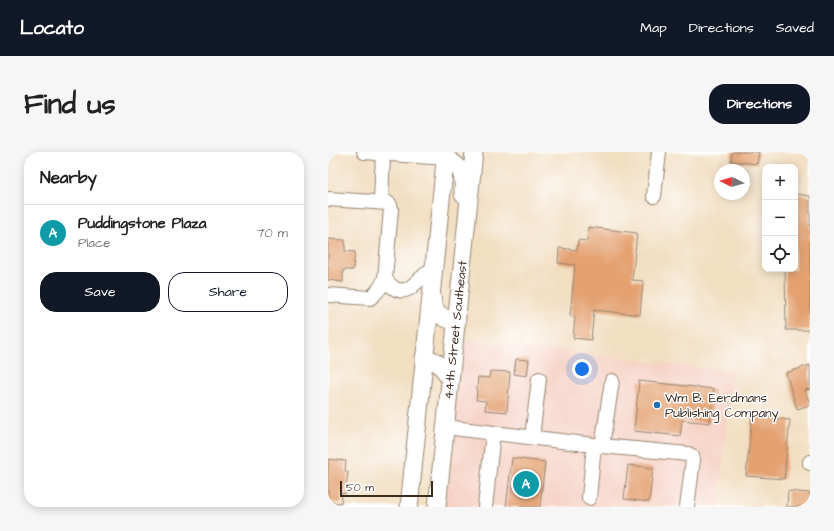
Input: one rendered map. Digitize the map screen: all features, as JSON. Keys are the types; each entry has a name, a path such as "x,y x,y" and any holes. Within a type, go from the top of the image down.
{"main road":[{"name":"44th Street Southeast","path":"437,507 474,152"},
{"path":"446,155 458,168 464,178 462,266"},
{"path":"409,507 446,155"},
{"path":"431,292 433,305 438,313 445,319 457,322"},
{"path":"424,358 431,358 436,361 445,370 450,380"}],"street":[{"path":"364,152 383,154 446,155"},
{"path":"654,196 659,152"},
{"path":"381,202 383,154"},
{"path":"328,199 388,203 391,209 385,278 383,286 378,293 370,298 328,295"},
{"path":"385,278 389,284 397,290 407,290 434,267"},
{"path":"532,437 539,379"},
{"path":"589,498 598,445 612,381"},
{"path":"445,427 688,454 692,456 693,460 686,507"},
{"path":"484,507 492,433"}],"shaded area":[{"path":"461,339 732,371 718,507 443,507"}],"building":[{"path":"732,152 759,152 757,164 731,161"},
{"path":"798,194 810,196 810,330 786,330 785,272 798,272"},
{"path":"588,227 637,233 632,280 643,281 640,315 594,310 591,340 573,338 575,317 570,316 575,265 558,263 559,248 577,250 578,240 587,241"},
{"path":"328,239 345,240 345,251 355,252 353,270 343,270 343,282 328,280"},
{"path":"516,359 529,360 527,376 514,374"},
{"path":"810,365 810,389 805,390 810,405 797,409 786,373"},
{"path":"490,371 510,372 507,412 485,410 486,401 476,400 478,377 489,378"},
{"path":"639,381 714,389 710,423 682,420 680,436 634,431"},
{"path":"752,416 790,420 784,479 746,476"},
{"path":"512,458 545,462 540,507 506,507"},
{"path":"328,459 346,461 345,471 348,472 345,494 342,493 341,503 328,502"},
{"path":"628,465 653,468 649,502 624,499"},
{"path":"788,491 810,493 810,507 787,507"}],"place":[{"name":"Wm B. Eerdmans Publishing Company","path":"657,405"},
{"name":"Puddingstone Plaza","path":"526,484"}]}
